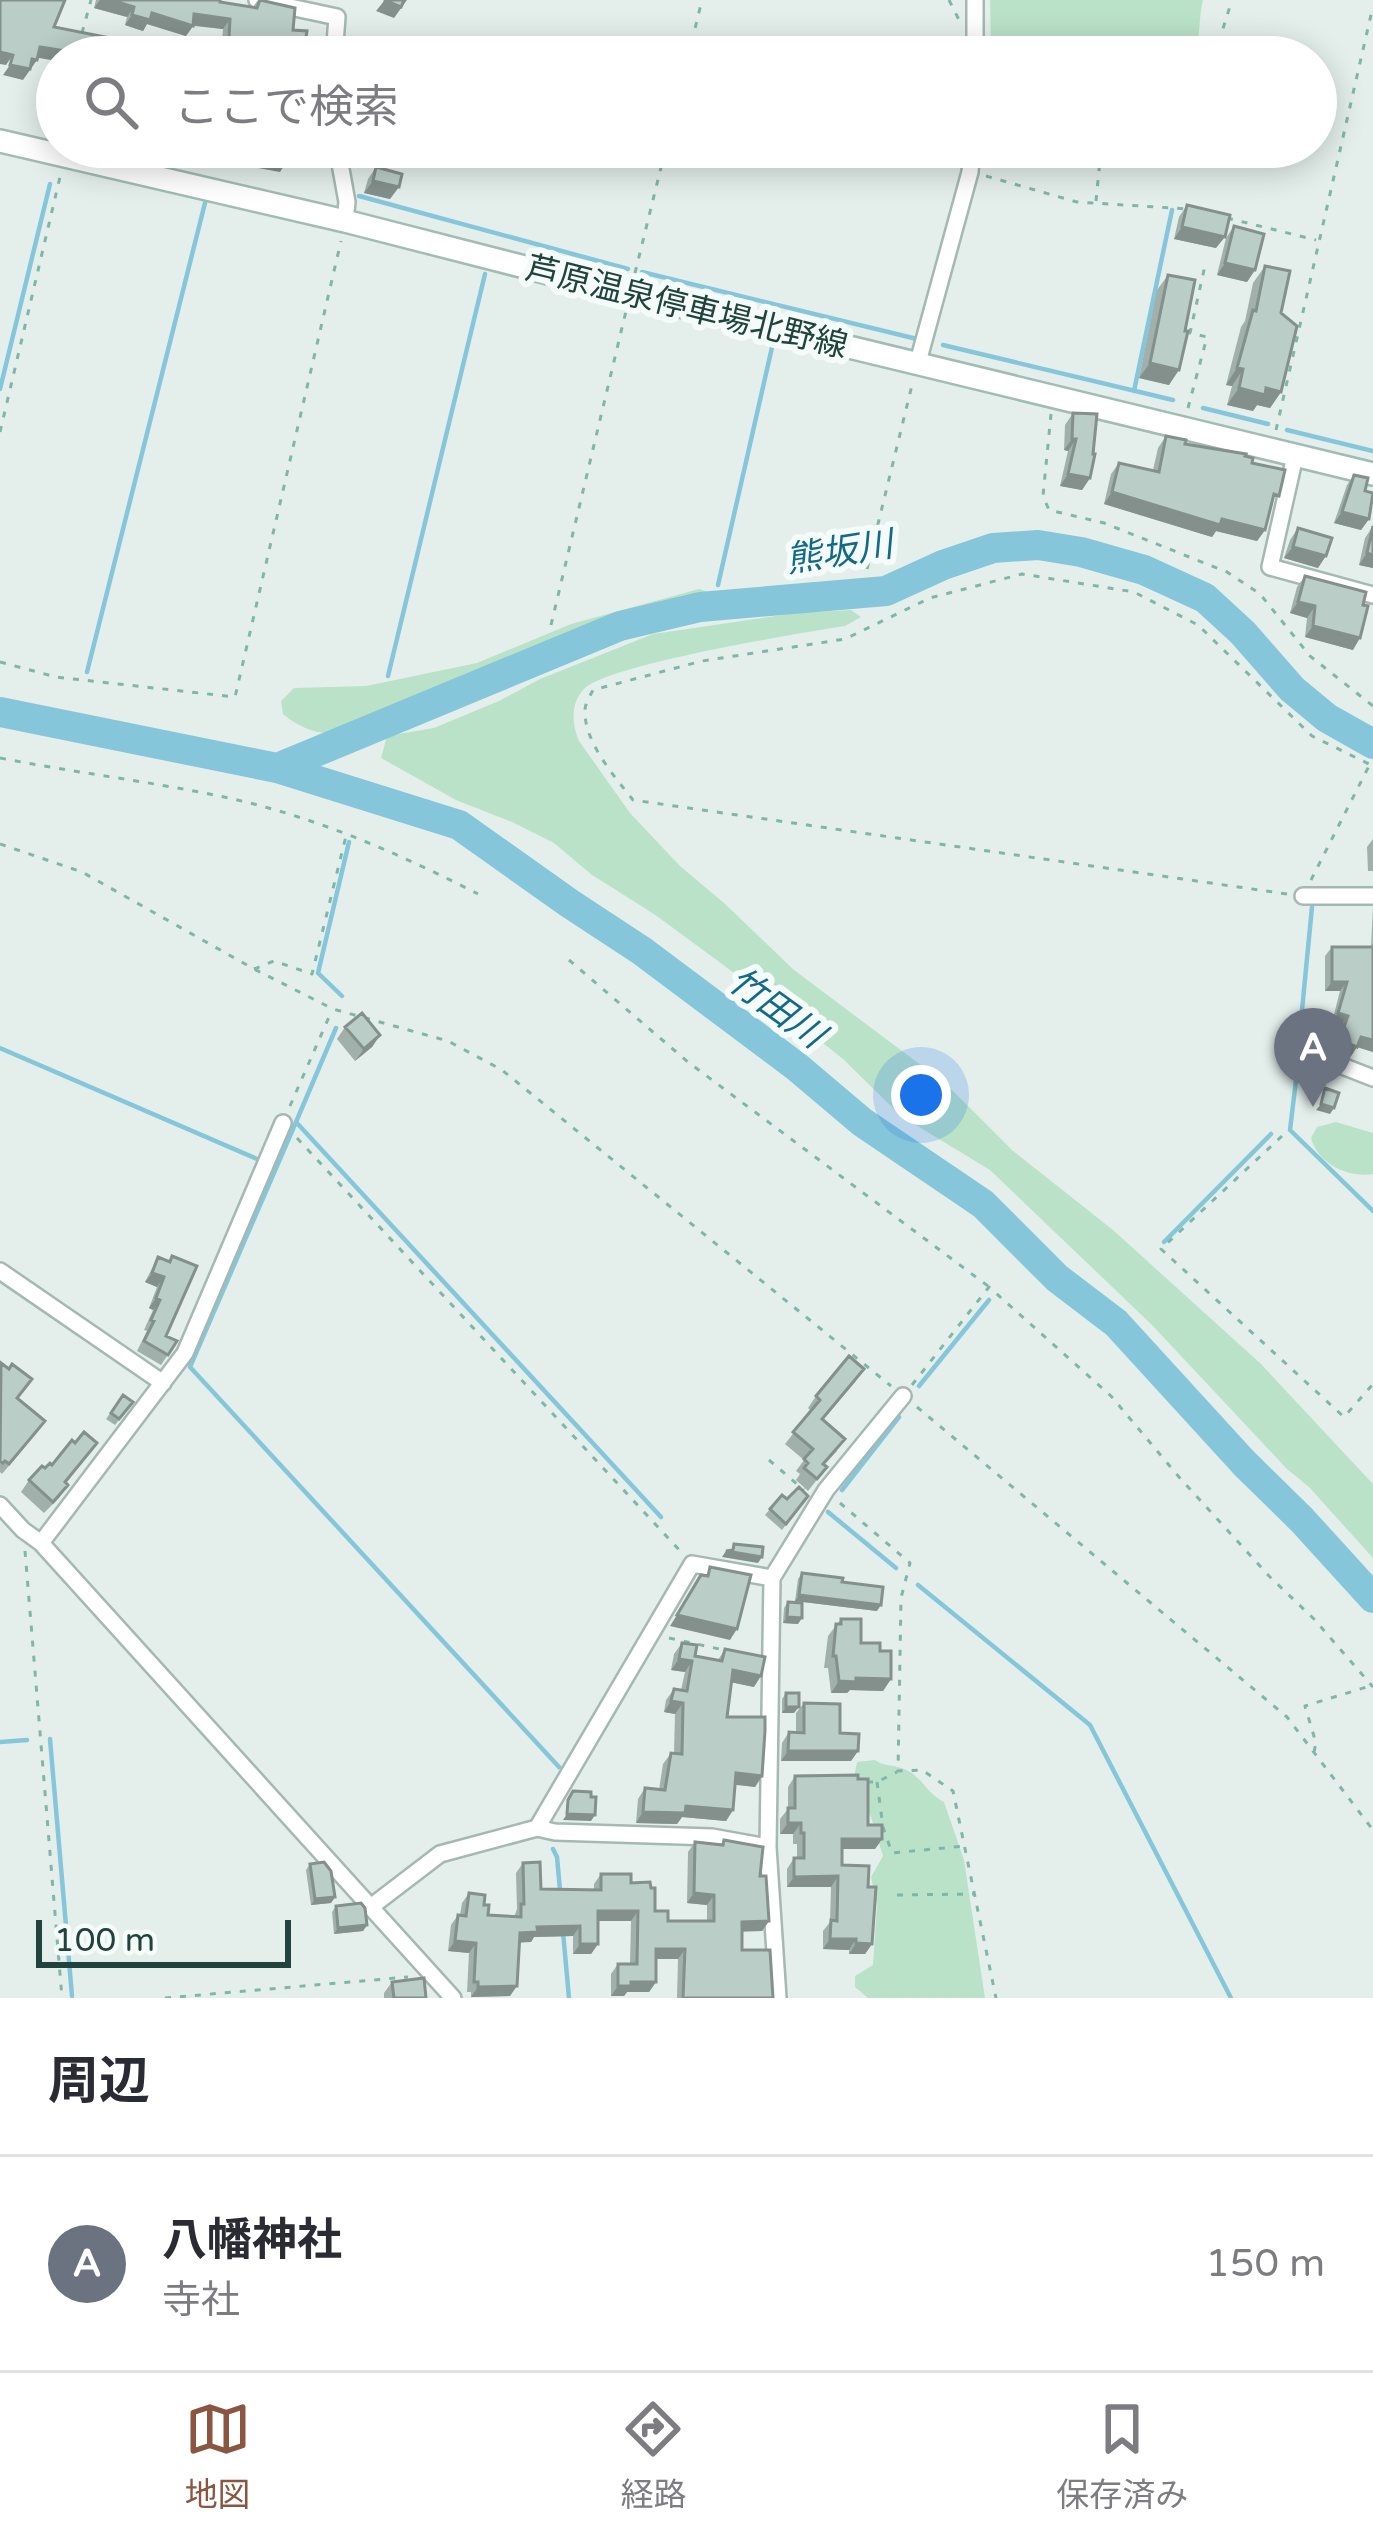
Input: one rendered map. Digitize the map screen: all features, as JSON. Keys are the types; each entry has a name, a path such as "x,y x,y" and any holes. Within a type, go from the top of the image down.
{"main road":[{"name":"芦原温泉停車場北野線","path":"0,140 36,150"},
{"name":"芦原温泉停車場北野線","path":"112,168 1373,474"}],"street":[{"path":"257,0 337,16 336,36"},
{"path":"975,0 975,36"},
{"path":"341,168 345,221"},
{"path":"918,362 970,168"},
{"path":"1295,456 1270,567 1373,595"},
{"path":"1304,896 1373,896"},
{"path":"1292,1046 1373,1078"},
{"path":"41,1543 184,1354 283,1123"},
{"path":"0,1270 163,1383"},
{"path":"778,1998 768,1847 772,1578 822,1496 903,1396"},
{"path":"0,1505 41,1543 453,1998"},
{"path":"0,1522 23,1530"},
{"path":"537,1828 692,1564 772,1578"},
{"path":"372,1906 440,1855 537,1828 712,1837 768,1847"}],"path":[{"path":"80,36 91,0"},
{"path":"693,36 702,0"},
{"path":"1221,36 1232,0"},
{"path":"1337,160 1373,6"},
{"path":"218,36 221,19"},
{"path":"0,432 61,168"},
{"path":"551,625 661,168"},
{"path":"1096,203 1099,168"},
{"path":"1271,449 1335,168"},
{"path":"970,172 1077,202 1182,207 1205,213"},
{"path":"1227,218 1318,241"},
{"path":"0,662 56,677 235,697 345,221"},
{"path":"1183,427 1207,338 1190,333 1206,261"},
{"path":"867,569 918,362"},
{"path":"1053,394 1043,496 1049,510 1104,523 1227,572 1260,594 1310,656 1373,706"},
{"path":"1022,574 1134,592 1198,625 1312,736 1372,765 1304,896 633,800 607,768 585,709 593,690 703,661 845,639 931,598 1022,574"},
{"path":"0,758 232,799 346,834 478,894"},
{"path":"254,969 274,961 312,974 346,834"},
{"path":"0,844 82,872 333,1009 448,1041 502,1070 1245,1680 1286,1717 1373,1831"},
{"path":"569,960 688,1062 989,1287 1111,1396 1372,1687 1305,1706 1316,1743 1314,1753"},
{"path":"333,1009 283,1123 692,1564"},
{"path":"1282,1136 1162,1249 1344,1417 1373,1384"},
{"path":"903,1396 989,1287"},
{"path":"769,1460 910,1563 901,1598 898,1772"},
{"path":"23,1530 62,1998"},
{"path":"650,1634 730,1651"},
{"path":"855,1781 877,1782 898,1772 922,1770 953,1791 996,1998"},
{"path":"877,1782 892,1853 965,1846"},
{"path":"897,1895 975,1894"},
{"path":"165,1998 435,1975"}],"green space":[{"path":"990,0 1203,0 1199,36 991,36"},
{"path":"699,589 712,593 692,605 647,612 583,633 344,731 312,730 283,714 281,701 294,688 366,686 477,663 571,624"},
{"path":"851,610 861,617 845,626 707,651 601,679 584,689 576,701 579,741 630,813 680,866 794,970 946,1084 1012,1150 1113,1230 1261,1364 1373,1484 1373,1558 1152,1325 990,1170 901,1116 843,1059 741,978 592,875 554,843 456,800 381,758 387,736 434,728 653,634 796,613"},
{"path":"1336,1122 1373,1133 1373,1174 1344,1171 1320,1155 1311,1138 1317,1127"},
{"path":"875,1760 910,1772 944,1802 964,1860 985,1998 868,1998 855,1987 855,1976 873,1965 877,1905 871,1877 883,1856 871,1817 853,1783 857,1762"}],"building":[{"path":"0,0 65,0 54,27 100,36 36,36 36,60 32,59 30,69 10,65 13,55 0,52"},
{"path":"111,0 220,0 257,8 260,0 295,8 293,30 307,31 306,36 229,36 230,19 194,14 193,26 152,13 150,20 132,15 134,7"},
{"path":"376,168 402,174 399,187 373,181"},
{"path":"1187,205 1230,215 1225,237 1182,227"},
{"path":"1234,226 1264,234 1255,270 1225,263"},
{"path":"1265,266 1290,271 1281,313 1297,326 1281,392 1266,388 1265,395 1239,388 1243,369 1237,368"},
{"path":"1168,275 1195,280 1179,370 1150,363"},
{"path":"1073,413 1097,414 1090,478 1068,474 1076,439 1072,439"},
{"path":"1166,436 1186,440 1185,444 1246,454 1253,458 1252,463 1285,470 1265,530 1222,519 1220,525 1112,492 1119,463 1159,472"},
{"path":"1354,475 1368,478 1365,491 1373,493 1369,519 1342,512"},
{"path":"1298,528 1332,538 1326,556 1293,547"},
{"path":"1305,576 1366,592 1363,605 1368,606 1360,638 1313,626 1315,606 1298,602"},
{"path":"1332,947 1373,947 1373,1040 1361,1037 1357,1047 1339,1040 1348,1016 1338,1013 1347,982 1332,982"},
{"path":"362,1013 380,1035 364,1049 345,1027"},
{"path":"1325,1088 1339,1093 1334,1108 1321,1104"},
{"path":"172,1256 197,1266 166,1336 177,1341 168,1355 144,1341 164,1277 152,1273 158,1257 170,1262"},
{"path":"849,1356 864,1369 822,1419 845,1439 823,1464 827,1467 817,1479 804,1468 808,1463 804,1459 813,1449 793,1432"},
{"path":"1,1363 9,1369 12,1364 32,1379 17,1398 45,1421 9,1464 0,1461"},
{"path":"123,1395 133,1402 119,1419 111,1413"},
{"path":"84,1432 97,1443 53,1502 29,1480 42,1466 52,1465"},
{"path":"799,1487 808,1496 786,1524 770,1509 782,1495 787,1499"},
{"path":"734,1544 763,1547 762,1557 726,1551 733,1550"},
{"path":"710,1567 751,1575 737,1629 677,1615"},
{"path":"802,1573 883,1587 881,1605 799,1595"},
{"path":"788,1602 802,1603 802,1618 787,1617"},
{"path":"841,1619 861,1619 861,1643 880,1643 880,1651 891,1651 891,1679 839,1681 833,1656 836,1624"},
{"path":"682,1643 697,1645 695,1656 722,1661 725,1649 765,1657 761,1676 733,1670 727,1717 765,1717 765,1731 762,1776 736,1773 733,1810 686,1806 685,1813 643,1812 645,1788 665,1790 671,1753 682,1754 683,1703 671,1701 674,1689 687,1691 692,1661 679,1659"},
{"path":"786,1693 799,1693 799,1707 786,1707"},
{"path":"804,1703 840,1704 840,1733 859,1734 858,1751 788,1751 789,1732 804,1733"},
{"path":"858,1775 858,1779 868,1779 868,1825 882,1825 882,1839 842,1839 842,1865 869,1866 868,1887 876,1887 872,1944 830,1939 831,1920 837,1921 838,1876 794,1877 794,1858 804,1858 804,1833 801,1823 788,1823 788,1808 795,1808 795,1776"},
{"path":"573,1791 596,1797 595,1815 567,1814"},
{"path":"724,1840 763,1847 760,1876 766,1876 769,1921 742,1922 742,1950 770,1950 773,1998 683,1998 685,1949 656,1949 656,1982 618,1986 618,1964 637,1964 638,1911 598,1911 598,1944 580,1944 580,1926 537,1927 538,1932 520,1933 517,1986 478,1987 474,1982 476,1943 455,1941 458,1915 466,1916 469,1893 485,1895 488,1915 521,1917 523,1863 540,1862 541,1889 601,1890 601,1874 631,1874 631,1883 650,1882 655,1888 655,1911 668,1911 668,1921 714,1921 714,1895 694,1893 695,1842 723,1845"},
{"path":"324,1862 331,1871 335,1897 315,1899 310,1864"},
{"path":"361,1903 367,1925 338,1928 336,1906"},
{"path":"424,1978 426,1998 394,1998 392,1982"}],"waterway":[{"path":"0,389 50,184"},
{"path":"359,196 628,269"},
{"path":"87,672 205,203"},
{"path":"1134,391 1172,210"},
{"path":"642,272 917,339"},
{"path":"388,676 485,274"},
{"path":"718,585 773,343"},
{"path":"943,345 1173,400"},
{"path":"1203,408 1268,424"},
{"path":"1287,430 1373,451"},
{"name":"熊坂川","path":"277,768 620,626 700,607 886,591 993,548 1038,545 1144,570 1205,598 1292,689 1327,718 1373,744"},
{"name":"竹田川","path":"0,712 277,768 459,825 642,951 862,1122 983,1204 1057,1278 1116,1323 1373,1598"},
{"path":"342,996 318,973 349,842"},
{"path":"1299,1041 1312,907"},
{"path":"336,1028 296,1122 661,1517"},
{"path":"0,1048 257,1159"},
{"path":"1299,1055 1290,1130 1373,1211"},
{"path":"296,1122 190,1367 559,1767"},
{"path":"1164,1242 1271,1134"},
{"path":"919,1386 989,1300"},
{"path":"842,1490 899,1417"},
{"path":"828,1512 896,1568"},
{"path":"918,1585 1090,1725 1231,1998"},
{"path":"50,1739 72,1996"},
{"path":"0,1742 27,1740"},
{"path":"553,1849 560,1890"},
{"path":"563,1932 569,1998"}],"place":[{"name":"八幡神社","path":"1313,1107"}]}
